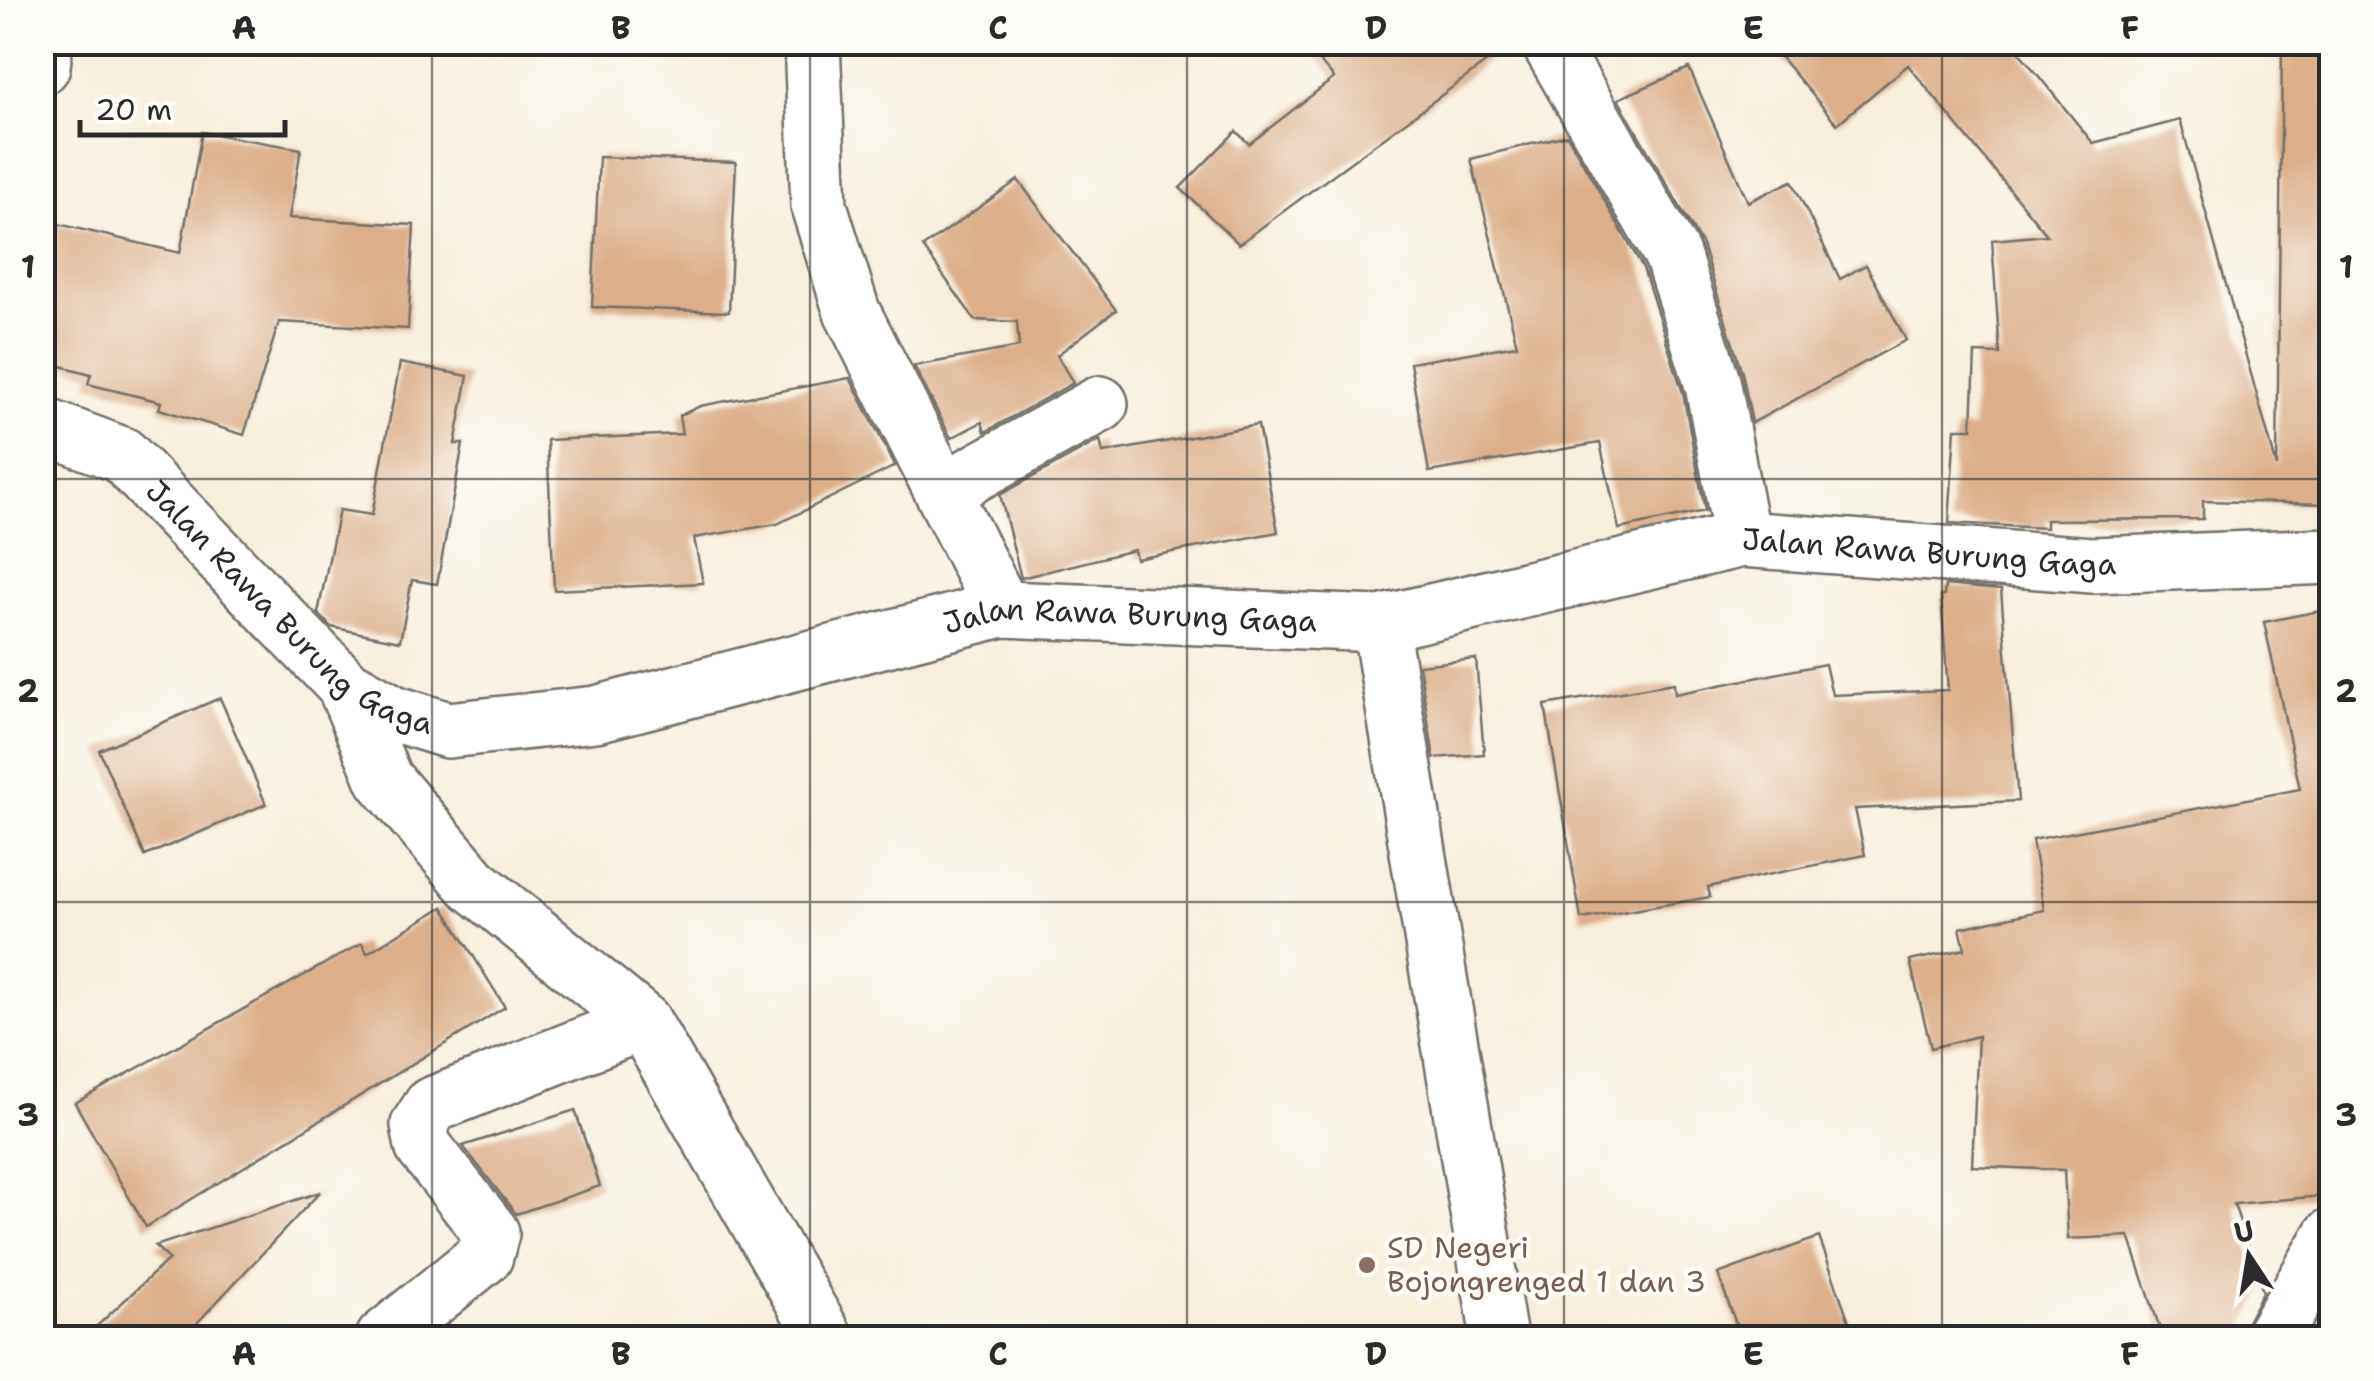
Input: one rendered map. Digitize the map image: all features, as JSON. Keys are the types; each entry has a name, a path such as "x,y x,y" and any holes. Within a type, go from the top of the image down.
{"street":[{"path":"42,66 46,42"},
{"path":"812,42 819,206 852,312 1002,609"},
{"path":"1549,42 1672,256 1714,385 1742,539"},
{"path":"942,490 1100,404"},
{"name":"Jalan Rawa Burung Gaga","path":"42,425 122,455 345,686 393,713 448,730 578,716 1002,609 1380,624 1742,539 2092,565 2332,556"},
{"path":"1380,624 1500,1338"},
{"path":"345,686 384,779 472,883 643,1022 825,1338"},
{"path":"384,1338 485,1256 490,1233 424,1146 419,1125 432,1105 643,1022"},
{"path":"2272,1338 2332,1236"}],"building":[{"path":"1303,42 1514,42 1239,244 1180,188 1236,131 1249,144 1334,78"},
{"path":"1768,42 2011,42 2093,143 2180,120 2277,467 2282,42 2332,42 2332,504 2203,501 2203,519 2046,520 2046,528 1949,523 1955,428 1972,428 1975,353 2000,354 1992,240 2047,235 1908,65 1837,124"},
{"path":"1689,68 1748,202 1792,181 1840,279 1866,265 1906,340 1752,423 1743,376 1702,245 1618,99"},
{"path":"202,132 301,149 289,218 414,225 408,329 279,322 244,435 159,409 161,402 88,384 91,374 42,361 42,220 180,253"},
{"path":"1567,135 1643,268 1683,393 1705,511 1619,529 1600,443 1429,472 1410,363 1517,345 1471,159"},
{"path":"599,157 736,162 729,312 592,307"},
{"path":"1018,180 1116,310 1057,355 1073,383 985,432 982,422 951,438 914,366 1019,347 1017,322 975,320 923,247"},
{"path":"400,363 468,376 455,444 463,444 437,584 412,580 400,641 331,627 318,613 339,510 372,515"},
{"path":"850,378 895,466 777,524 694,538 703,583 554,590 547,440 682,434 679,416 700,406"},
{"path":"1258,425 1278,532 1136,559 1134,550 1021,578 1000,495 1100,440 1103,453"},
{"path":"1945,585 2001,590 2018,801 1855,809 1865,855 1708,887 1710,897 1581,919 1545,705 1674,683 1675,694 1825,664 1832,695 1948,690 1941,596"},
{"path":"2320,611 2332,666 2332,1195 2234,1204 2263,1292 2243,1329 2216,1338 2163,1338 2129,1236 2068,1239 2064,1170 1972,1166 1978,1036 1931,1048 1910,961 1965,949 1960,928 2044,910 2032,840 2300,789 2264,622"},
{"path":"1476,659 1484,754 1434,758 1419,665"},
{"path":"220,698 266,804 145,856 99,750"},
{"path":"443,907 505,1007 146,1227 75,1103 362,943 367,953"},
{"path":"575,1110 600,1186 516,1214 463,1146"},
{"path":"320,1192 183,1338 84,1338 169,1259 155,1246"},
{"path":"1819,1237 1855,1338 1741,1338 1718,1274"}],"place":[{"name":"SD Negeri Bojongrenged 1 dan 3","path":"1367,1265"}]}
